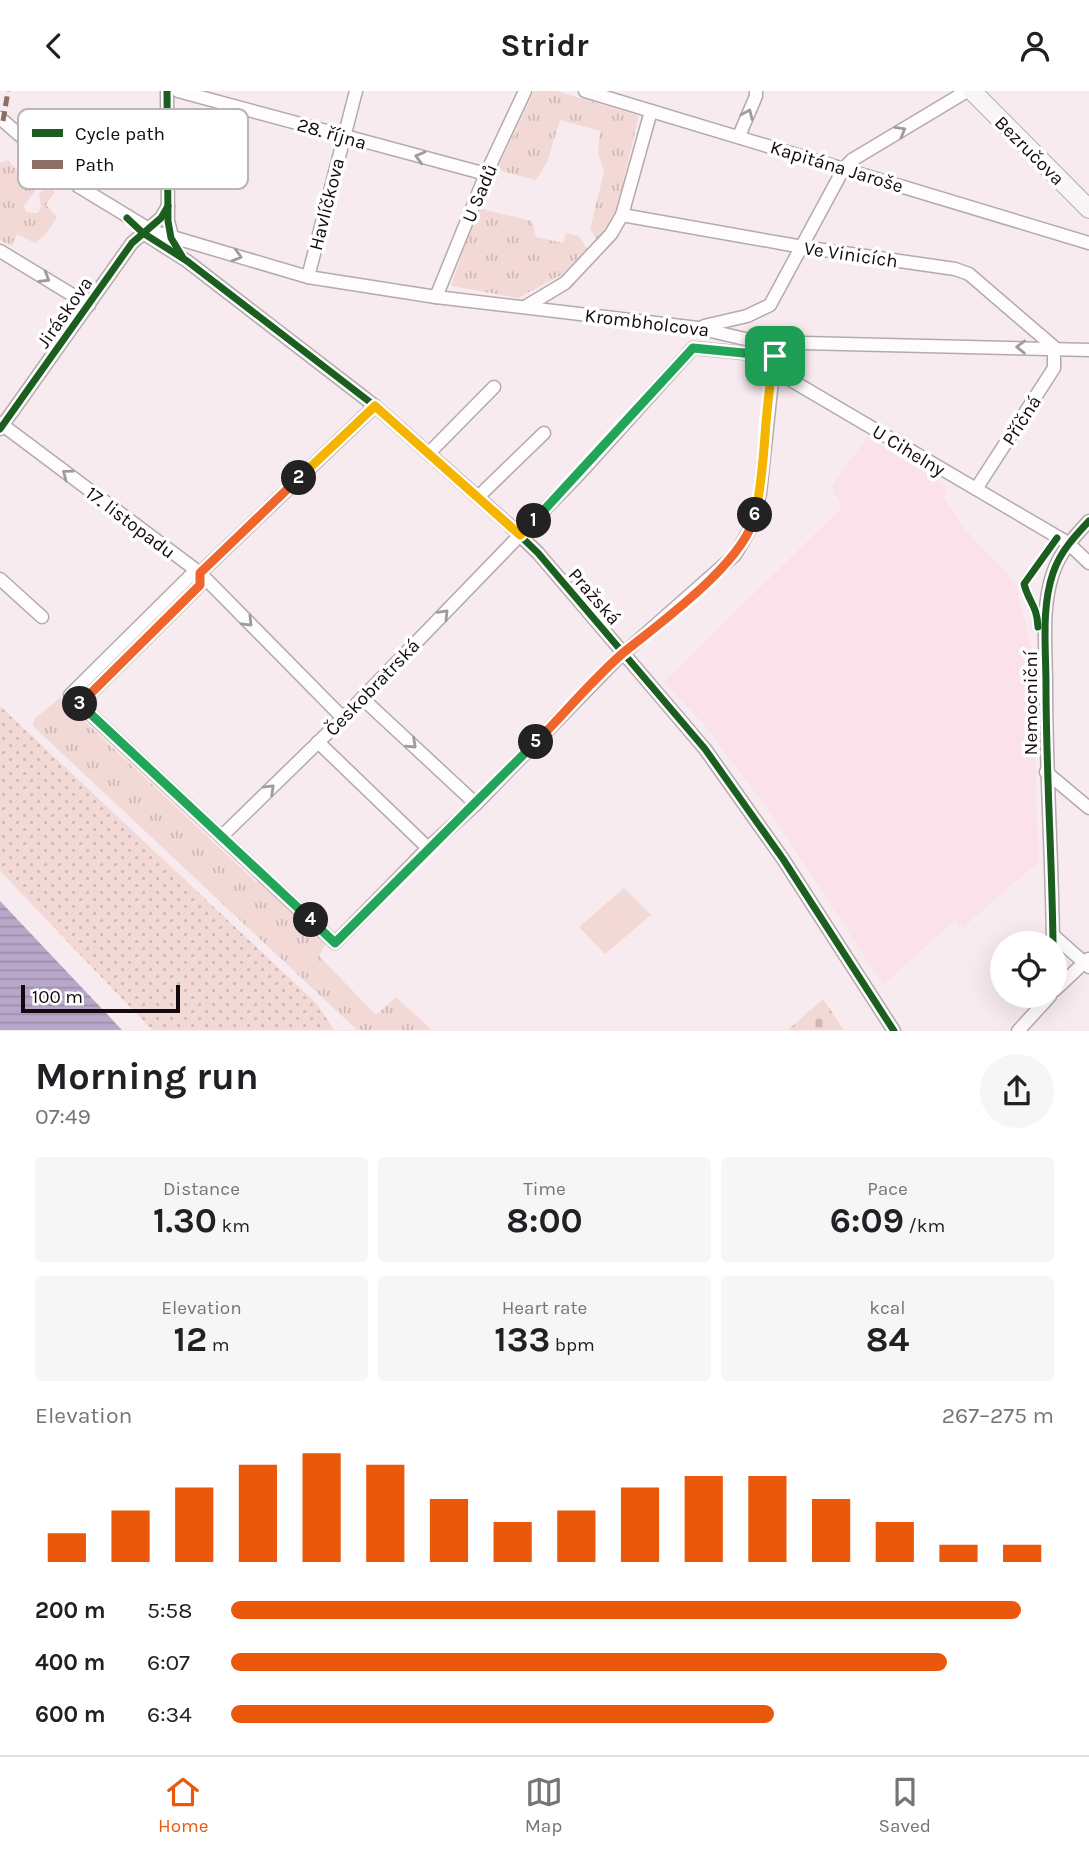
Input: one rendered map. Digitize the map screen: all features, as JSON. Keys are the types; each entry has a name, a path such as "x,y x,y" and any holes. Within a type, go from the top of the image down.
{"street":[{"path":"167,91 167,109"},
{"name":"28. října","path":"178,91 246,109"},
{"name":"Havlíčkova","path":"308,277 356,91"},
{"name":"U Sadů","path":"436,297 486,174 525,91"},
{"name":"Kapitána Jaroše","path":"585,91 1089,243"},
{"path":"739,137 756,91"},
{"path":"698,328 747,316 770,305 844,168 852,160 970,91"},
{"name":"Bezručova","path":"970,91 1089,209"},
{"name":"28. října","path":"248,110 486,174"},
{"path":"528,307 525,306 565,282 611,234 622,215 651,111"},
{"name":"Pražská","path":"0,118 18,134"},
{"name":"Pražská","path":"83,189 142,225 171,238 187,261"},
{"path":"168,189 171,238"},
{"path":"142,225 166,213 168,206"},
{"name":"Ve Vinicích","path":"622,215 803,247 955,269 969,274 1054,347"},
{"name":"Pražská","path":"142,225 375,406 520,535 705,749 783,859 894,1031"},
{"name":"Jiráskova","path":"1,426 89,305 142,225"},
{"name":"Krombholcova","path":"171,238 308,277 436,297 698,328 758,342 775,356 1054,347 1089,349"},
{"path":"198,270 197,258 202,251 209,248"},
{"path":"0,251 89,305"},
{"name":"Příčná","path":"976,489 1054,368 1054,347"},
{"name":"Českobratrská","path":"222,836 343,718 581,472 693,348 775,356"},
{"path":"375,406 200,573 200,585 75,700 335,943 624,653 735,555 753,524 760,493 775,356"},
{"name":"U Cihelny","path":"775,356 976,489 1068,543 1089,563"},
{"path":"429,453 494,387"},
{"name":"17. listopadu","path":"1,426 200,573 343,718"},
{"path":"478,497 544,433"},
{"name":"Nemocniční","path":"1053,931 1046,772 1045,622 1052,575 1068,543 1089,521"},
{"path":"0,579 43,617"},
{"path":"362,698 475,804"},
{"path":"318,742 428,848"},
{"path":"1046,772 1089,808"},
{"path":"1067,948 1087,962 1067,980"},
{"path":"1018,1031 1039,1008"}],"shaded area":[{"path":"867,437 948,487 944,497 963,527 1015,582 1033,656 1038,863 963,928 955,920 883,985 774,818 707,728 664,682 842,507 832,486"},
{"path":"0,901 122,1030 0,1030"}],"green space":[{"path":"534,91 557,91 639,116 617,207 612,220 597,240 590,229 604,172 598,153 600,131 560,120 547,162 536,180 497,170"},
{"path":"8,160 18,171 18,189 35,191 24,206 26,212 38,213 41,206 39,193 46,189 55,192 46,205 57,217 47,233 35,243 17,234 11,246 0,240 0,163"},
{"path":"478,208 532,221 536,237 563,243 566,233 579,236 587,249 561,275 518,298 451,286"},
{"path":"60,698 256,882 259,880 326,943 319,956 376,1015 396,997 432,1030 357,1030 35,728 35,718"},
{"path":"0,706 317,1004 334,1030 152,1030 0,871"},
{"path":"624,888 651,915 605,954 579,927"},
{"path":"823,999 844,1030 788,1030"}],"marked path":[{"path":"3,121 8,91"}],"cycle path":[{"path":"167,91 167,109"},
{"path":"168,189 171,238 182,256"},
{"path":"0,429 132,243 161,218 168,206"},
{"path":"127,218 143,233 187,261 375,406 538,553 705,749 783,859 894,1031"},
{"path":"1053,931 1045,643 1047,600 1059,558 1089,521"},
{"path":"1038,627 1036,614 1024,584 1057,538"}],"route":[{"path":"693,348 775,356 760,493 753,524 735,555 615,661 335,943 79,705 200,585 200,573 375,406 520,535 693,348"}]}
